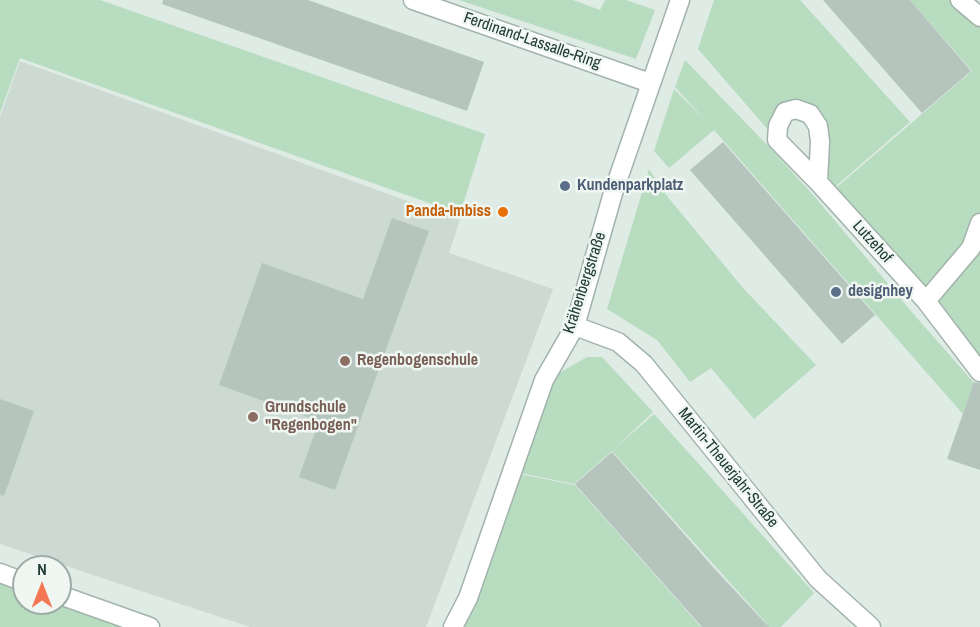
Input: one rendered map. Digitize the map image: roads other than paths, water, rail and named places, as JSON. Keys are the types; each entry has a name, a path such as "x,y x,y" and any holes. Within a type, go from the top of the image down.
{"street":[{"name":"Ferdinand-Lassalle-Ring","path":"413,0 651,83"},
{"name":"Krähenbergstraße","path":"453,627 468,598 544,380 575,326 613,193 680,0"},
{"path":"960,0 980,17"},
{"name":"Lutzehof","path":"818,182 926,301 980,372"},
{"path":"926,301 971,248 980,223"},
{"name":"Martin-Theuerjahr-Straße","path":"575,326 618,342 644,364 818,579 871,627"},
{"path":"72,599 150,627"}],"place":[{"name":"Kundenparkplatz","path":"565,186"},
{"name":"Panda-Imbiss","path":"503,212"},
{"name":"designhey","path":"836,292"},
{"name":"Regenbogenschule","path":"345,361"},
{"name":"Grundschule \"Regenbogen\"","path":"253,417"}]}
